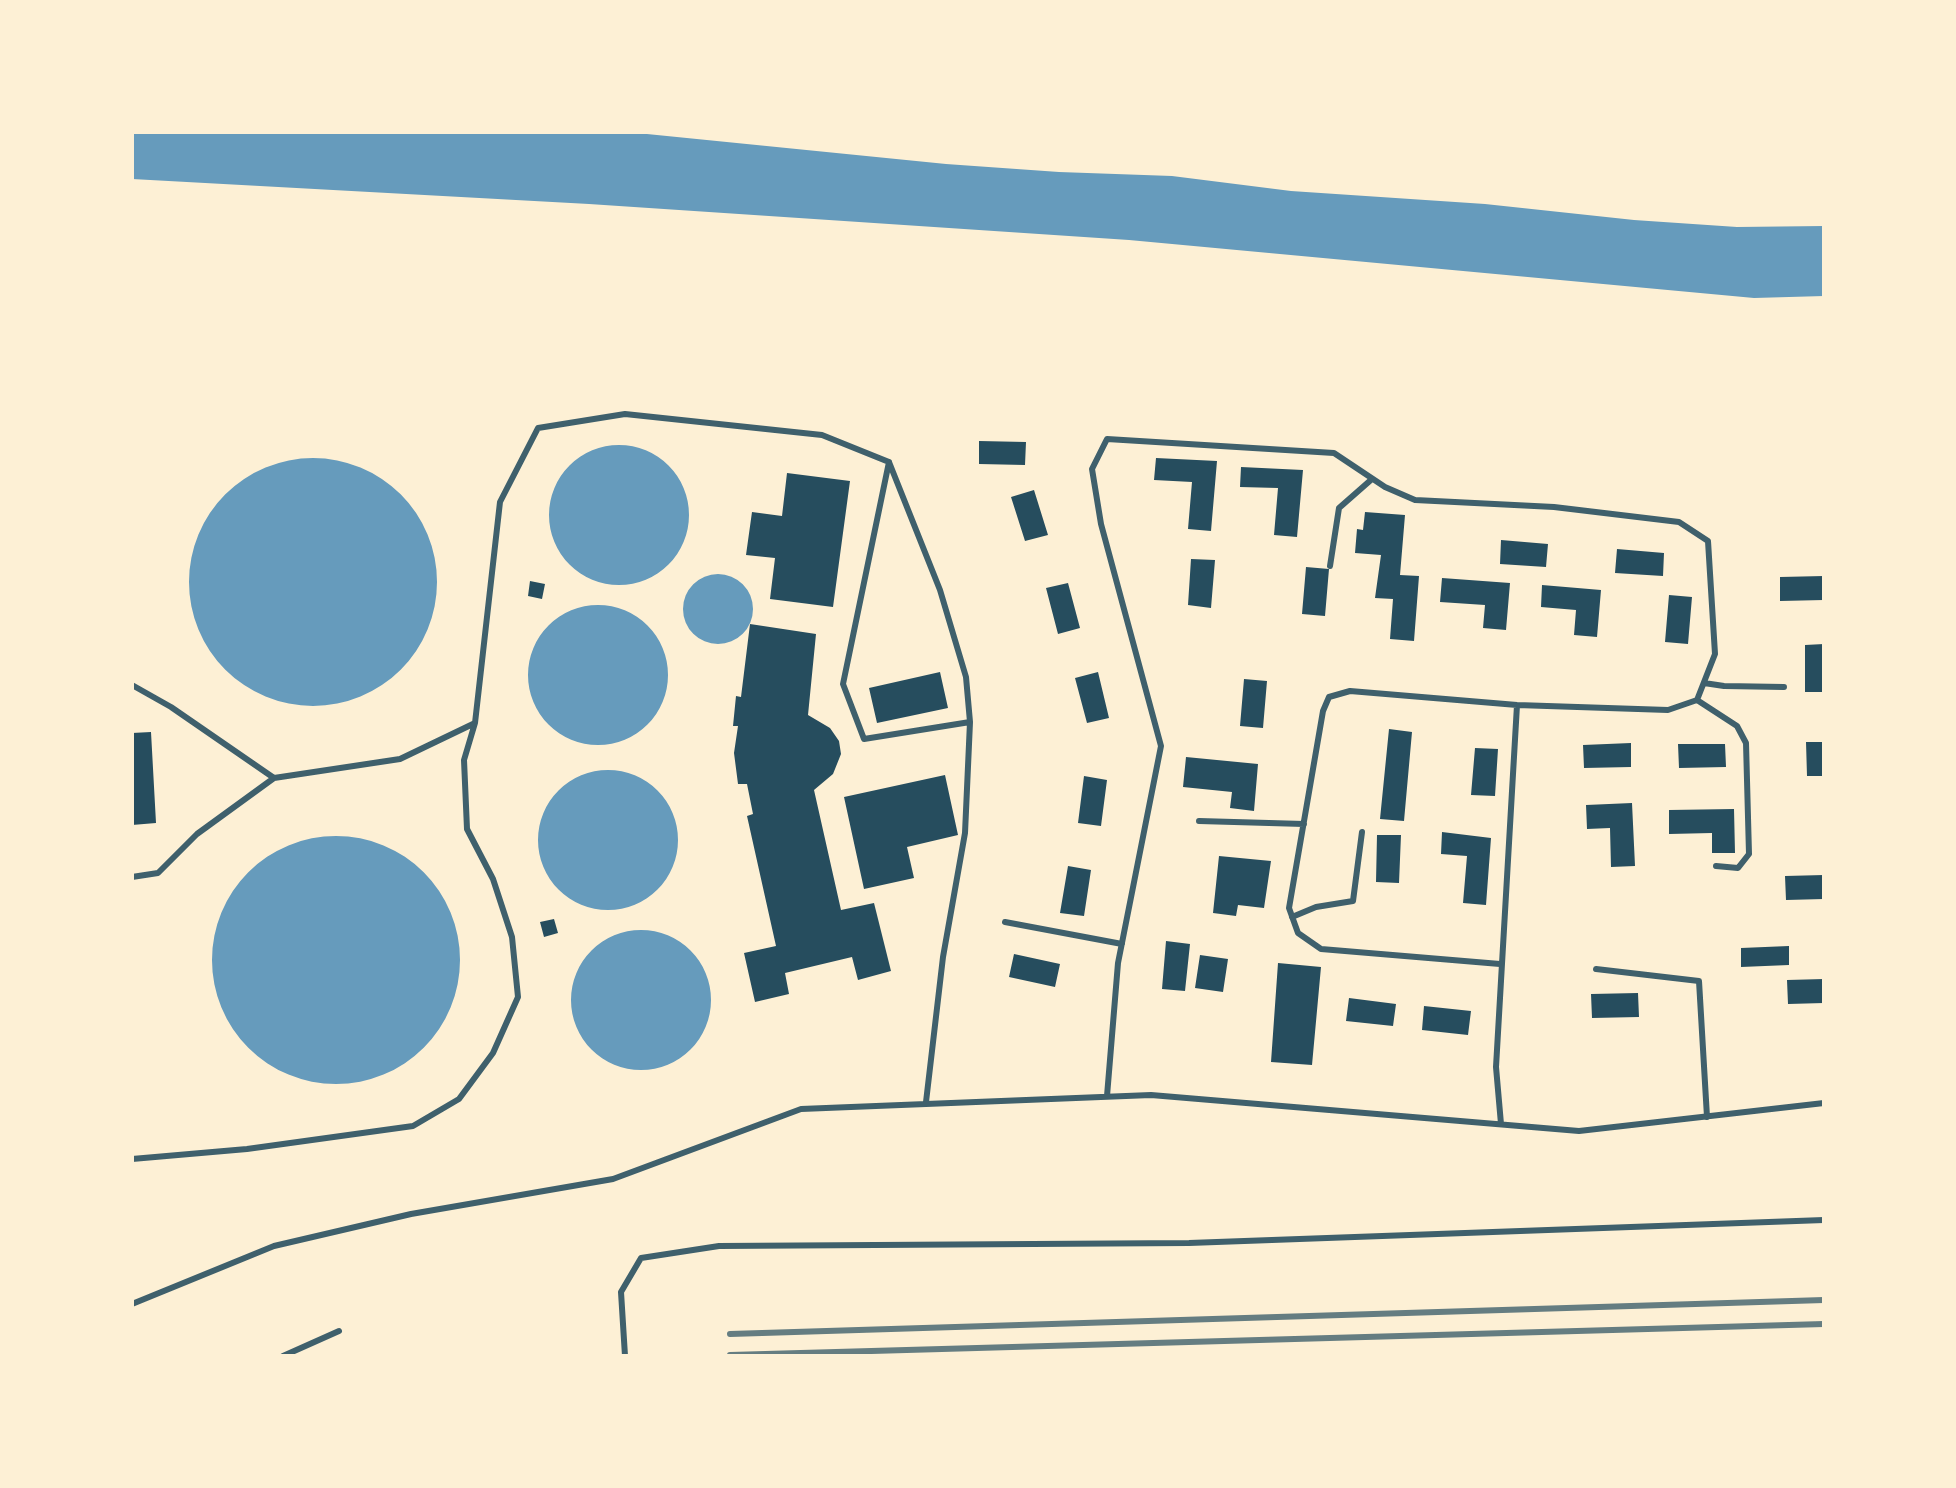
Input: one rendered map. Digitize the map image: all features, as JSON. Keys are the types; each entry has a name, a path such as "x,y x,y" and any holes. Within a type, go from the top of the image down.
{"lane":[{"path":"132,1159 247,1149 413,1126 459,1099 493,1053 518,997 512,937 493,879 467,829 464,760 475,723 500,502 538,428 625,414 822,435 889,462 940,590 966,677 970,722 965,833 943,957 926,1102"},
{"path":"1107,1096 1122,944 1161,746 1101,524 1092,469 1107,439 1334,453 1372,479 1415,500 1554,507 1679,522 1708,541 1715,654 1697,700 1668,710 1517,705 1350,691 1329,697 1323,711 1289,908 1298,933 1321,949 1500,964"},
{"path":"889,462 843,684 864,739 970,722"},
{"path":"1330,566 1339,508 1372,479"},
{"path":"1704,683 1784,687"},
{"path":"132,685 171,707 274,778"},
{"path":"1697,700 1737,726 1746,743 1749,854 1738,868 1716,866"},
{"path":"1501,1124 1496,1067 1517,705"},
{"path":"132,877 158,873 197,834 274,778 400,759 475,723"},
{"path":"1199,821 1304,824"},
{"path":"1292,917 1316,907 1353,901 1362,832"},
{"path":"1005,922 1122,944"},
{"path":"1596,969 1699,981 1707,1117"},
{"path":"132,1304 274,1246 411,1214 613,1179 801,1109 1151,1095 1579,1131 1824,1103"},
{"path":"625,1356 621,1292 641,1258 719,1246 1189,1243 1824,1220"},
{"path":"283,1356 339,1331"}],"water":[{"path":"132,132 627,132 946,164 1172,176 1291,191 1485,204 1634,220 1737,227 1824,226 1824,296 1754,298 1129,240 589,204 132,179"},
{"path":"619,445 646,451 668,466 683,488 689,515 683,542 668,564 646,579 619,585 592,579 570,564 555,542 549,515 555,488 570,466 592,451"},
{"path":"313,458 337,460 361,467 401,494 428,534 435,558 435,606 428,630 401,670 361,697 337,704 313,706 289,704 265,697 225,670 198,630 191,606 189,582 191,558 198,534 225,494 265,467 289,460"},
{"path":"725,574 747,589 753,609 751,623 743,634 732,642 711,644 693,634 685,623 683,602 693,584 704,576"},
{"path":"598,605 625,611 647,626 662,648 668,675 662,702 647,724 625,739 598,745 571,739 549,724 534,702 528,675 534,648 549,626 571,611"},
{"path":"608,770 635,776 657,791 672,813 678,840 672,867 657,889 635,904 608,910 581,904 559,889 544,867 538,840 544,813 559,791 581,776"},
{"path":"336,836 360,838 384,845 424,872 451,912 458,936 458,984 451,1008 424,1048 384,1075 360,1082 336,1084 312,1082 288,1075 248,1048 221,1008 214,984 212,960 214,936 221,912 248,872 288,845 312,838"},
{"path":"641,930 668,935 690,951 706,973 711,1000 706,1027 690,1049 668,1065 641,1070 614,1065 592,1049 576,1027 571,1000 576,973 592,951 614,935"}],"building":[{"path":"979,441 1026,442 1025,465 979,464"},
{"path":"1156,458 1217,461 1211,531 1188,529 1192,482 1154,480"},
{"path":"1241,467 1303,470 1297,537 1274,535 1278,488 1240,487"},
{"path":"787,473 850,481 833,607 770,599 775,558 746,555 752,512 782,516"},
{"path":"1034,490 1048,535 1025,541 1011,497"},
{"path":"1365,512 1405,515 1400,575 1419,576 1414,641 1390,639 1393,599 1375,598 1381,555 1355,553 1357,529 1363,530"},
{"path":"1501,540 1548,544 1546,567 1500,564"},
{"path":"1617,549 1664,553 1663,576 1615,573"},
{"path":"1191,559 1215,560 1211,608 1188,605"},
{"path":"1306,567 1329,569 1325,616 1302,614"},
{"path":"1824,576 1824,600 1780,601 1780,577"},
{"path":"1442,578 1510,583 1506,630 1483,628 1485,605 1440,602"},
{"path":"530,581 545,584 542,599 528,596"},
{"path":"1068,583 1080,628 1058,634 1046,588"},
{"path":"1542,585 1601,590 1597,637 1574,635 1576,610 1541,607"},
{"path":"1669,595 1692,597 1688,644 1665,642"},
{"path":"750,624 816,634 808,715 830,728 839,741 841,754 833,774 814,790 841,910 874,903 891,971 858,980 852,957 785,973 789,994 755,1002 744,953 776,946 747,816 753,814 747,784 738,784 734,753 738,726 733,726 736,696 741,697"},
{"path":"1824,644 1824,692 1805,692 1805,645"},
{"path":"940,672 948,708 877,723 869,688"},
{"path":"1098,672 1109,718 1087,723 1075,678"},
{"path":"1244,679 1267,681 1263,728 1240,726"},
{"path":"1389,729 1412,732 1404,821 1380,819"},
{"path":"151,732 156,823 132,825 132,733"},
{"path":"1806,742 1824,742 1824,776 1807,776"},
{"path":"1631,743 1631,767 1584,768 1583,745"},
{"path":"1678,744 1725,744 1726,767 1679,768"},
{"path":"1475,748 1498,749 1495,796 1471,795"},
{"path":"1186,757 1258,764 1254,811 1230,808 1232,792 1183,787"},
{"path":"945,775 958,835 907,847 914,878 864,889 844,797"},
{"path":"1084,776 1107,780 1101,826 1078,823"},
{"path":"1632,803 1635,866 1611,867 1610,828 1587,829 1586,805"},
{"path":"1734,809 1735,853 1712,853 1712,833 1669,834 1669,810"},
{"path":"1442,832 1491,838 1486,905 1463,903 1467,856 1441,854"},
{"path":"1377,835 1401,835 1399,883 1376,882"},
{"path":"1219,856 1271,861 1264,908 1238,905 1236,916 1213,913"},
{"path":"1068,866 1091,870 1084,916 1060,913"},
{"path":"1824,875 1824,899 1786,900 1785,876"},
{"path":"554,919 558,933 544,937 540,922"},
{"path":"1166,941 1190,944 1185,991 1162,989"},
{"path":"1789,946 1789,965 1741,967 1741,948"},
{"path":"1014,954 1060,964 1055,987 1009,977"},
{"path":"1200,955 1228,959 1223,992 1195,988"},
{"path":"1278,963 1321,967 1312,1065 1271,1062"},
{"path":"1824,979 1824,1003 1788,1004 1787,980"},
{"path":"1638,993 1639,1017 1592,1018 1591,994"},
{"path":"1349,998 1396,1004 1393,1026 1346,1021"},
{"path":"1424,1006 1471,1011 1468,1035 1422,1030"}],"railway":[{"path":"730,1334 1824,1300"},
{"path":"730,1355 1824,1324"}]}
